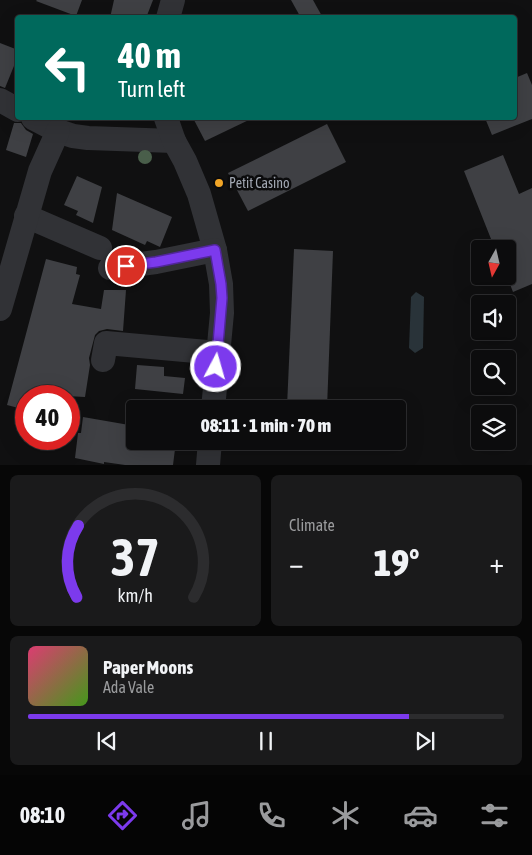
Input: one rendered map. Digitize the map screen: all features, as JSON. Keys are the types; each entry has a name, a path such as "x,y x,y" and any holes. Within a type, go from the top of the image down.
{"street":[{"path":"169,15 174,0"},
{"path":"0,100 15,108"},
{"path":"37,120 73,136 174,141"},
{"path":"167,120 174,141 199,194 215,250 221,284 222,313 214,400"},
{"path":"0,309 40,170 58,131"},
{"path":"26,216 105,258 156,262 215,250"},
{"path":"103,360 106,343 218,353"},
{"path":"208,465 209,450"}],"shaded area":[{"path":"416,292 424,297 423,348 415,353 409,348 411,297"}],"building":[{"path":"37,0 82,0 76,15"},
{"path":"114,0 153,0 147,15 111,15"},
{"path":"291,0 313,0 321,15 299,15"},
{"path":"0,43 15,49 15,63 5,88 0,86"},
{"path":"527,73 532,85 532,119 492,135 486,120 517,120 517,77"},
{"path":"194,120 249,120 205,141"},
{"path":"14,123 21,123 26,130 33,134 26,157 6,150"},
{"path":"327,124 346,162 248,211 228,173"},
{"path":"503,155 519,194 532,188 532,284 513,292 510,285 516,285 516,240 491,240 464,171"},
{"path":"77,176 102,187 93,223 76,215 78,211 64,205"},
{"path":"117,193 172,217 160,247 147,241 145,245 112,230"},
{"path":"294,249 333,251 327,400 287,400"},
{"path":"46,259 77,267 76,274 80,275 72,304 101,309 104,290 126,290 123,331 107,329 99,331 95,335 89,358 90,365 85,397 80,397 80,385 15,385 15,407 7,405"},
{"path":"137,365 164,367 164,376 185,378 183,394 135,389"},
{"path":"83,417 126,424 126,450 175,450 173,465 125,465 104,462 104,464 75,458 76,450 80,450"}],"place":[{"name":"Petit Casino","path":"219,183"}],"route":[{"path":"126,266 215,250 222,298 216,367"}]}
